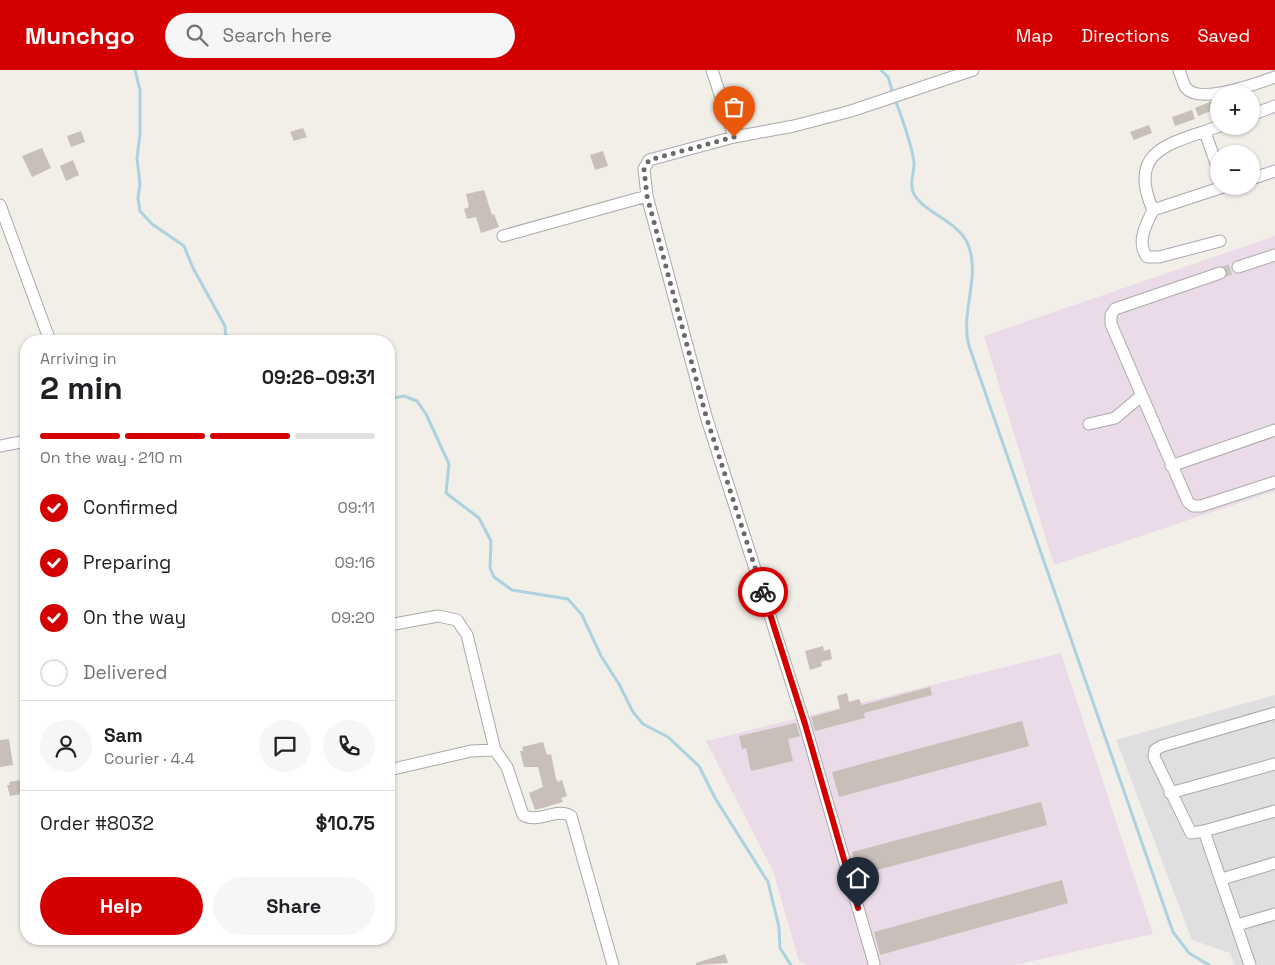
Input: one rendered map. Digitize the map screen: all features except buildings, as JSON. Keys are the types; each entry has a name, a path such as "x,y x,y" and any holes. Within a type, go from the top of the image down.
{"street":[{"path":"712,70 734,137"},
{"path":"874,963 805,724 706,416 647,196 644,169 649,160 734,137 794,126 851,111 973,70"},
{"path":"1179,70 1186,88 1194,94 1212,95 1275,77"},
{"path":"1260,111 1275,106"},
{"path":"1210,130 1169,145 1150,157 1144,170 1145,184 1153,210 1141,239 1142,251 1147,257 1159,257 1220,241"},
{"path":"1205,132 1210,146"},
{"path":"1260,175 1275,171"},
{"path":"1153,210 1210,191"},
{"path":"503,236 647,196"},
{"path":"0,205 48,335"},
{"path":"1238,267 1275,255"},
{"path":"1220,273 1115,309 1111,315 1111,324 1140,396 1188,502 1193,506 1201,506 1275,482"},
{"path":"1089,424 1115,418 1140,396"},
{"path":"1171,466 1275,430"},
{"path":"0,446 20,442"},
{"path":"395,625 438,616 457,620 467,635 495,750 507,767 523,815 530,818 563,812 571,816 613,965"},
{"path":"1275,713 1155,750 1154,757 1191,833 1275,811"},
{"path":"395,769 471,751 495,750"},
{"path":"1170,793 1275,764"},
{"path":"1204,831 1250,965"},
{"path":"1222,879 1275,863"},
{"path":"1237,925 1275,914"}],"shaded area":[{"path":"1275,236 1275,491 1054,565 984,336"},
{"path":"1061,653 1153,934 1015,965 808,965 799,961 773,871 706,741"},
{"path":"1275,695 1275,965 1235,965 1230,953 1192,940 1116,740"}],"waterway":[{"path":"135,70 140,90 140,134 137,158 140,184 138,198 140,211 152,224 184,246 193,268 225,326 226,335"},
{"path":"881,70 888,77 893,93"},
{"path":"895,99 913,154 913,192 924,206 958,230 965,238 969,247 972,259 967,321 969,346 1173,932 1189,953 1209,965"},
{"path":"395,398 404,396 417,401 426,414 449,464 446,493 479,518 491,541 490,568 494,577 512,590 568,599 582,615 601,656 619,684 633,712 643,724 668,737 699,766 715,798 768,882 779,927 780,948 791,965"}],"tunnel":[{"path":"1220,273 1238,267"}],"way so far":[{"path":"734,137 649,160 644,169 647,196 706,416 763,592"}],"route":[{"path":"763,592 805,724 858,908"}]}
